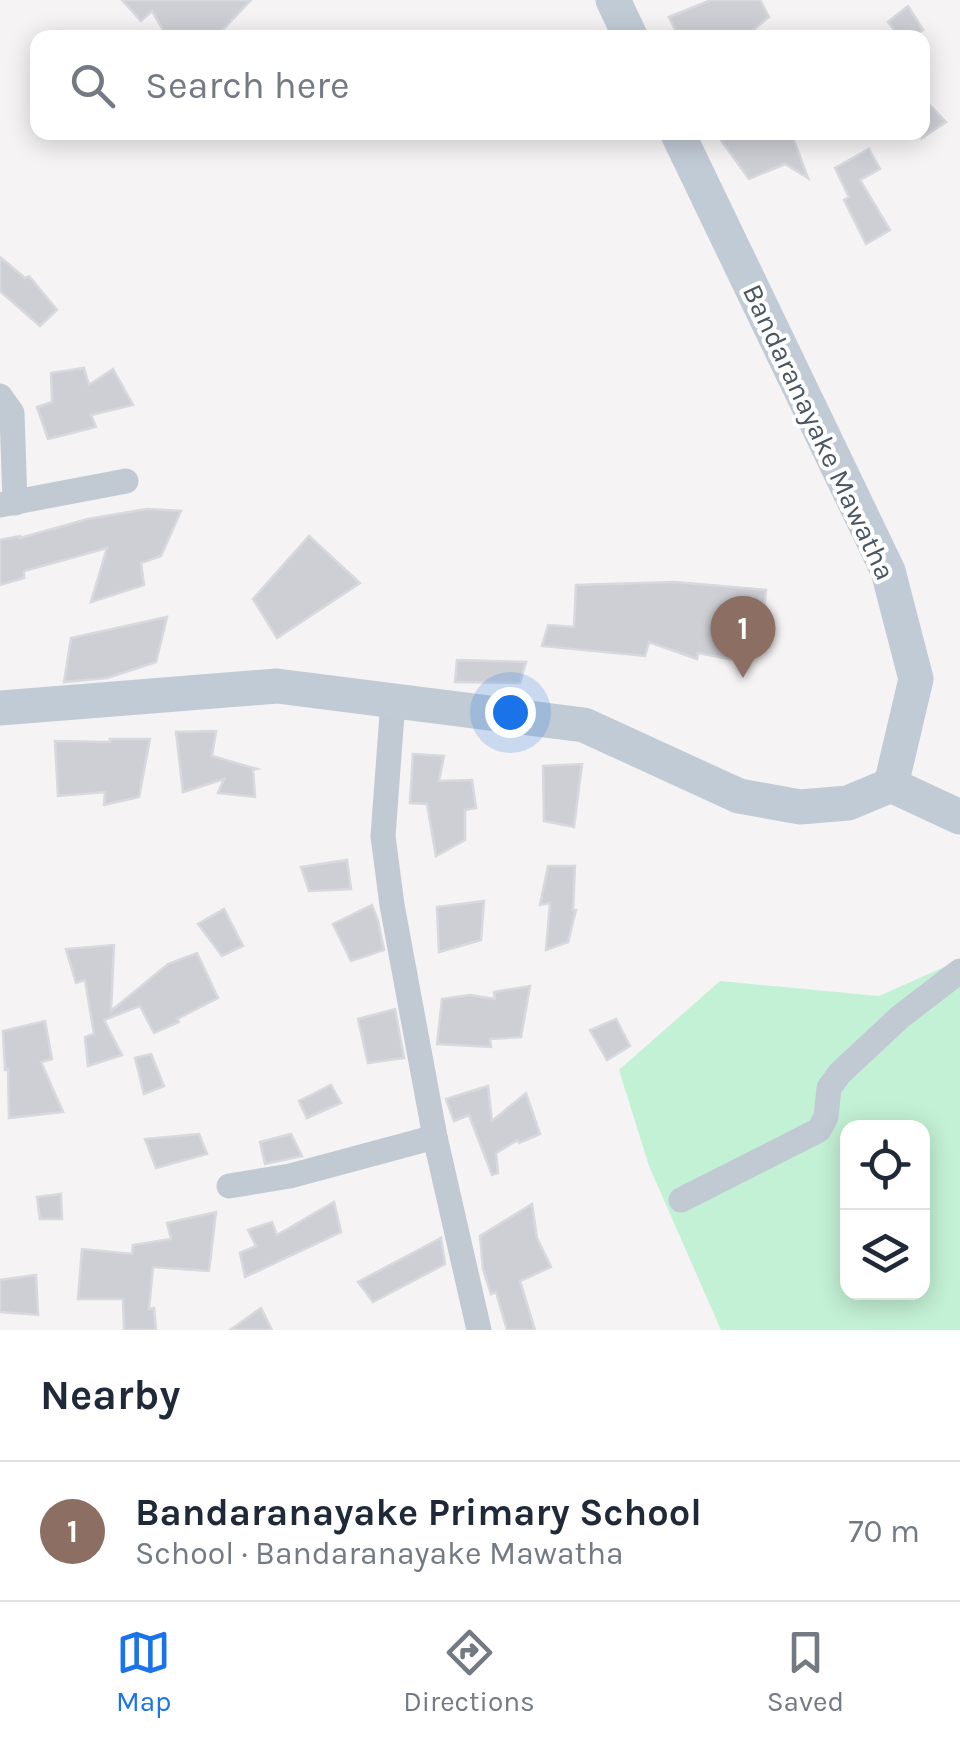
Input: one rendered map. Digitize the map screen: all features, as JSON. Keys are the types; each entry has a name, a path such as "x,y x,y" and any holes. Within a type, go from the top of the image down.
{"street":[{"path":"613,0 627,30"},
{"name":"Bandaranayake Mawatha","path":"681,140 888,571 916,679 891,785"},
{"path":"0,396 12,414 8,504 126,480"},
{"path":"0,708 278,686 584,725 739,796 800,807 848,804 891,785 960,817"},
{"path":"393,702 383,836 392,905 478,1330"},
{"path":"682,1200 818,1130 826,1116 829,1088 840,1072 960,971"},
{"path":"229,1186 290,1176 436,1137"}],"green space":[{"path":"960,960 960,1330 721,1330 649,1166 619,1070 720,981 879,996"}],"building":[{"path":"122,0 251,0 223,30 163,30 152,11 141,21"},
{"path":"711,0 760,0 769,17 753,30 675,30 669,17"},
{"path":"908,6 923,30 894,30 888,22"},
{"path":"930,105 946,122 930,133"},
{"path":"721,140 794,140 808,178 785,164 749,179"},
{"path":"869,149 880,169 860,180 890,230 866,244 844,200 849,197 835,168"},
{"path":"0,257 25,278 29,276 57,310 40,326 0,291"},
{"path":"84,368 89,385 113,369 133,405 91,415 96,427 48,439 37,407 52,402 51,373"},
{"path":"147,509 181,511 161,556 141,563 144,585 91,602 107,548 24,571 24,578 0,585 0,540"},
{"path":"309,536 360,583 277,638 253,599"},
{"path":"675,582 766,590 763,619 757,618 746,662 698,653 697,659 649,642 645,656 542,646 548,625 574,627 576,585"},
{"path":"167,617 156,662 107,678 64,682 71,638"},
{"path":"457,660 526,662 520,683 455,682"},
{"path":"216,731 212,756 257,769 253,770 255,797 218,793 224,779 183,792 176,732"},
{"path":"150,739 139,797 104,805 105,792 58,796 55,741"},
{"path":"413,754 444,756 439,781 472,780 476,808 465,810 465,840 436,856 427,804 410,803"},
{"path":"582,764 574,827 544,821 543,766"},
{"path":"347,860 351,889 309,891 301,867"},
{"path":"548,866 575,866 576,910 568,942 546,950 550,903 540,905"},
{"path":"484,901 481,940 439,952 437,907"},
{"path":"372,905 384,950 351,961 333,924"},
{"path":"224,909 243,946 222,956 198,924"},
{"path":"114,945 111,1011 168,964 197,953 218,998 154,1033 140,1006 104,1020 122,1055 88,1066 85,1037 94,1034 85,980 76,983 66,949"},
{"path":"530,986 521,1037 490,1039 491,1047 437,1044 442,999 470,995 495,999 494,992"},
{"path":"395,1009 404,1058 368,1063 358,1019"},
{"path":"616,1019 630,1046 607,1060 590,1030"},
{"path":"45,1021 52,1059 41,1062 63,1112 9,1118 3,1031"},
{"path":"151,1054 164,1086 144,1094 135,1058"},
{"path":"331,1085 341,1103 307,1118 299,1101"},
{"path":"488,1086 492,1121 526,1093 540,1134 519,1143 518,1140 496,1153 498,1173 492,1175 469,1115 454,1121 446,1099"},
{"path":"199,1134 207,1154 156,1168 145,1139"},
{"path":"291,1134 302,1156 265,1164 260,1142"},
{"path":"61,1194 62,1219 40,1219 37,1197"},
{"path":"334,1202 341,1232 245,1277 240,1253 256,1246 248,1230 272,1222 277,1235"},
{"path":"532,1204 537,1238 551,1267 520,1281 535,1330 507,1330 496,1292 491,1294 483,1269 480,1236"},
{"path":"216,1212 209,1271 153,1267 149,1309 154,1308 156,1330 124,1330 123,1299 78,1299 82,1249 132,1254 133,1245 171,1239 167,1223"},
{"path":"441,1238 445,1264 373,1302 358,1282"},
{"path":"36,1275 38,1315 0,1312 0,1280"},
{"path":"261,1308 272,1330 230,1330"}],"place":[{"name":"Bandaranayake Primary School","path":"743,678"}]}
